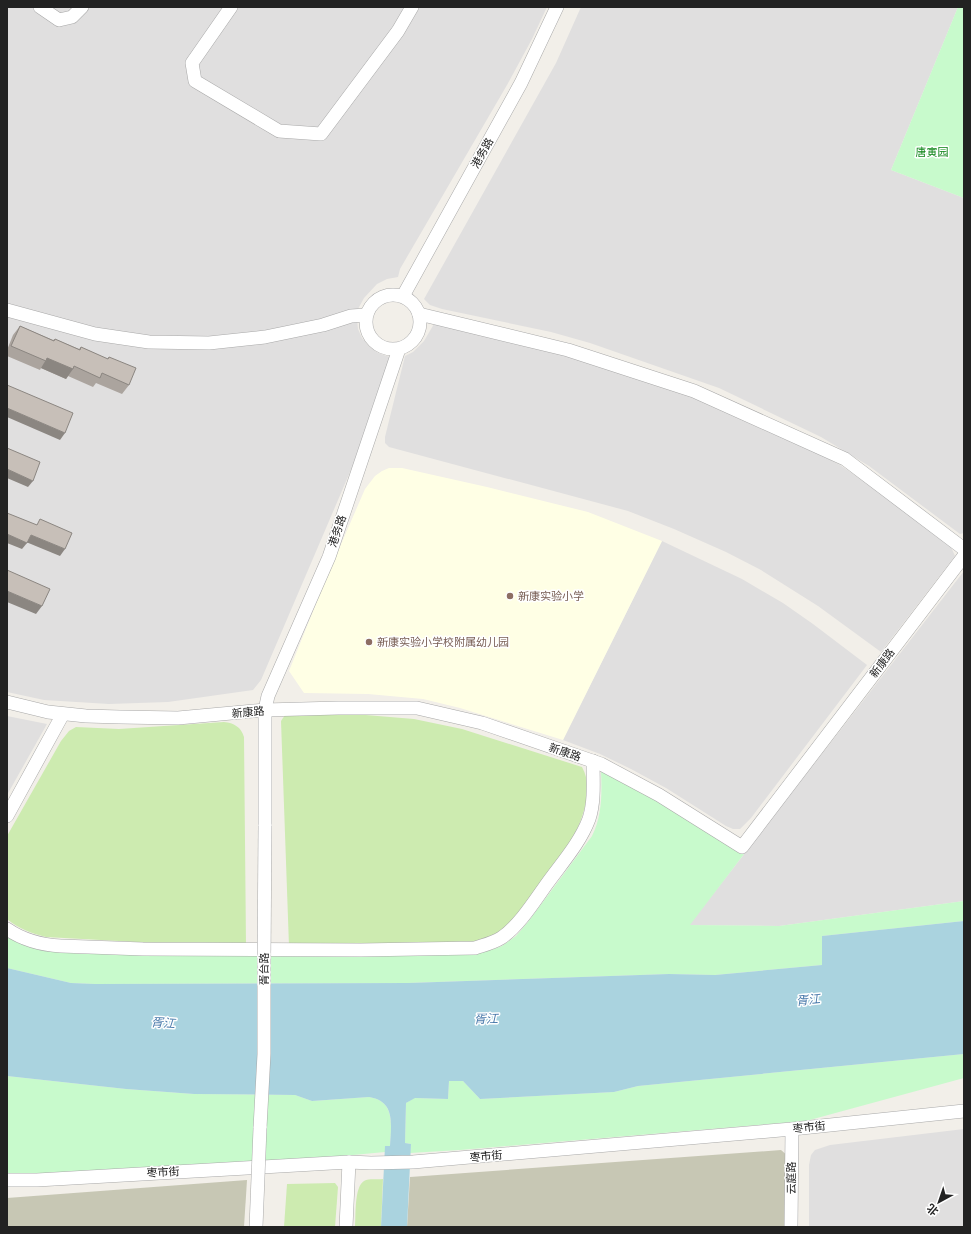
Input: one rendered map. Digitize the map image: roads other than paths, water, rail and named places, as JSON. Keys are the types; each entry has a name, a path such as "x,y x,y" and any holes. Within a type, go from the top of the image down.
{"street":[{"path":"40,7 59,20 72,17 82,7"},
{"path":"231,7 192,63 195,81 279,131 321,134 398,30 412,7"},
{"name":"港务路","path":"403,296 521,83 557,7"},
{"path":"394,294 403,296 413,303 419,314 419,332 414,340 399,349 389,349 380,346 373,341 365,324 366,315 370,306 384,295 394,294"},
{"path":"7,310 95,334 149,342 209,343 265,337 323,325 350,316 366,315"},
{"path":"419,314 568,350 694,391 845,459 964,549"},
{"name":"港务路","path":"265,710 268,696 328,557 399,349"},
{"name":"新康路","path":"7,702 63,714 178,718 265,710 418,708 482,723 601,764 660,795 742,847 964,556"},
{"name":"胥台路","path":"256,1227 264,1054 265,710"},
{"path":"7,816 63,714"},
{"path":"7,929 19,936 49,946 143,949 346,950 475,948 502,938 513,927 583,833 589,817 592,801 593,761"},
{"name":"枣市街","path":"7,1180 38,1180 348,1162 413,1162 964,1111"},
{"name":"云庭路","path":"791,1227 792,1128"},
{"path":"346,1227 348,1162"}],"water":[{"name":"胥江","path":"964,921 964,1054 638,1086 614,1092 480,1099 463,1081 449,1081 448,1099 415,1098 406,1103 405,1143 411,1144 407,1227 381,1227 385,1146 390,1146 391,1122 388,1109 384,1103 378,1099 369,1097 312,1101 295,1095 194,1094 126,1089 7,1076 7,968 71,983 95,984 408,983 669,974 715,975 822,965 822,936"}],"place":[{"name":"新康实验小学","path":"510,596"},
{"name":"新康实验小学校附属幼儿园","path":"369,642"}],"park label":[{"name":"唐寅园","path":"932,152"}]}
